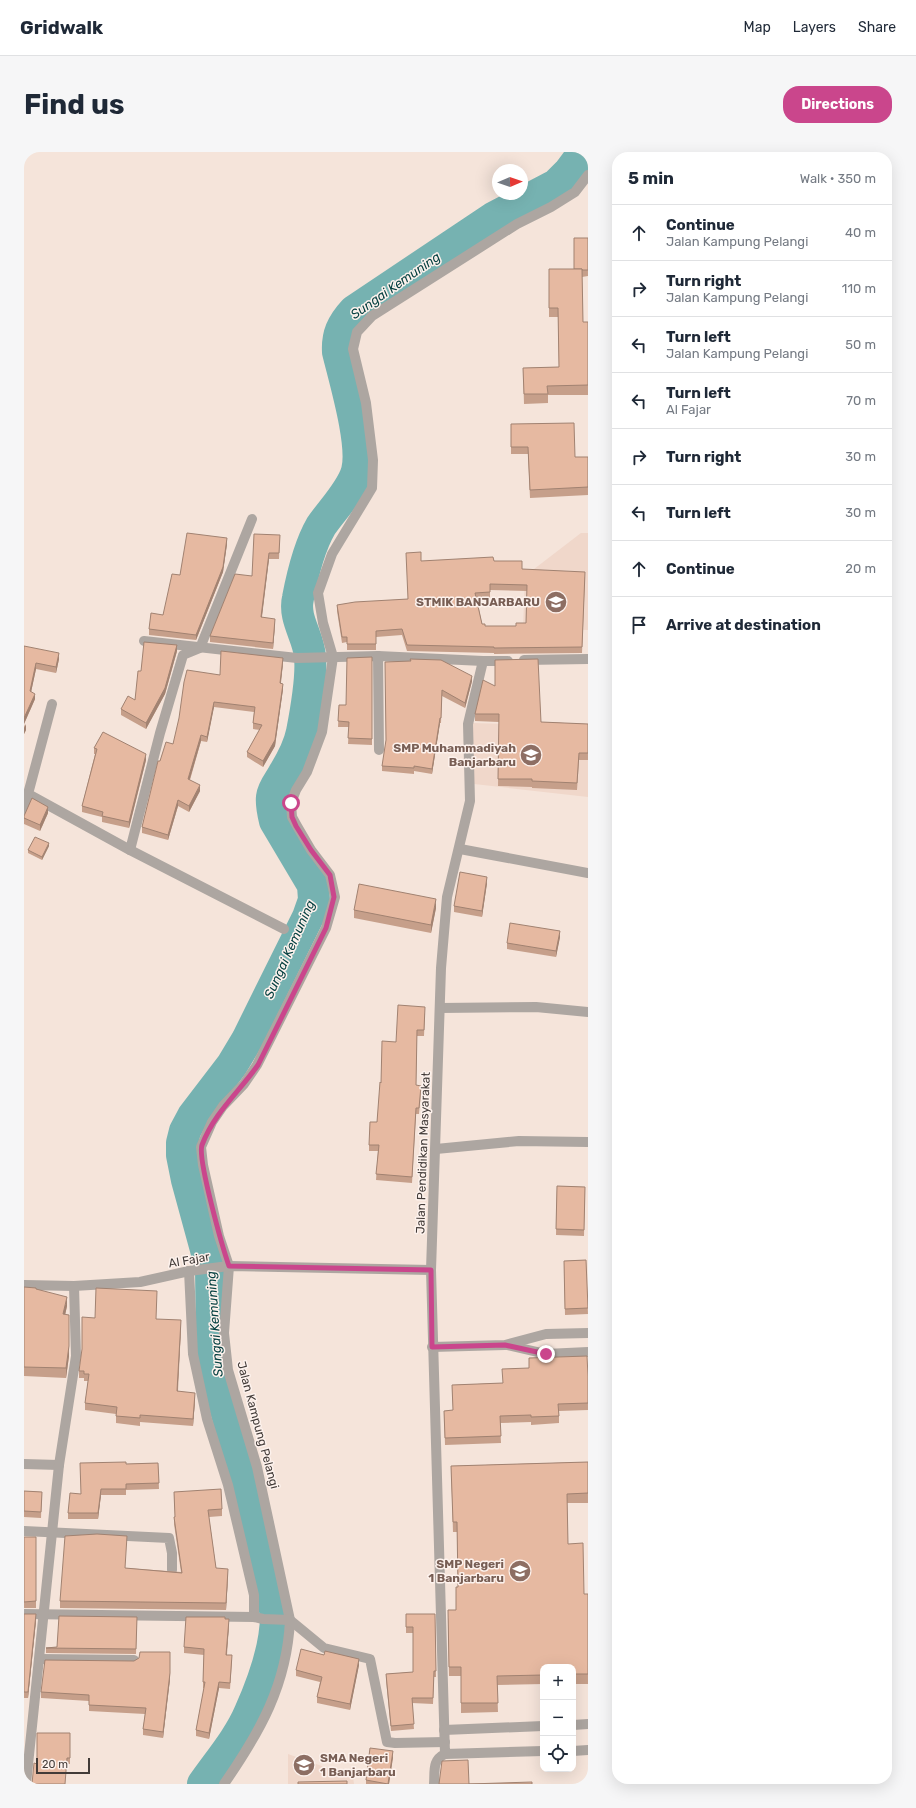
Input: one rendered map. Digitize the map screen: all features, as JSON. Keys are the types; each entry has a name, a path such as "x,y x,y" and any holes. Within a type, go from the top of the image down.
{"street":[{"name":"Jalan Kampung Pelangi","path":"224,1784 258,1732 275,1695 289,1640 288,1620 257,1467 228,1370 224,1333 227,1267 203,1165 201,1147 212,1122 223,1106 244,1084 258,1065 326,928 334,897 330,875 311,850 296,826 292,817 291,803 296,790 308,772 322,732 331,657 318,593 332,554 372,488 373,460 366,402 353,349 357,332 372,316 517,224 551,207 575,192 588,175"},
{"path":"130,850 160,733 183,655 200,648 252,519"},
{"path":"144,641 297,658 378,656 484,661 588,659"},
{"path":"378,656 379,750"},
{"name":"Jalan Pendidikan Masyarakat","path":"445,1754 432,1347 431,1270 441,968 447,897 460,849 470,801 468,724 484,661"},
{"path":"24,808 52,704"},
{"path":"28,794 130,850 284,929"},
{"path":"460,849 588,873"},
{"path":"440,1008 536,1007 588,1012"},
{"path":"436,1149 519,1142 588,1142"},
{"name":"Al Fajar","path":"24,1285 74,1286 140,1282 193,1271 227,1267 431,1270"},
{"path":"193,1271 193,1354 207,1418 228,1485 259,1618"},
{"path":"26,1784 59,1465 76,1356 74,1286"},
{"path":"432,1347 505,1345 546,1334 588,1333"},
{"path":"505,1345 546,1354 588,1352"},
{"path":"24,1464 59,1465"},
{"path":"24,1531 169,1538 172,1553 172,1570"},
{"path":"24,1614 259,1618 288,1620 324,1648 370,1660 384,1734 387,1742 394,1744 445,1742"},
{"path":"40,1659 134,1660"},
{"path":"576,1725 588,1724"},
{"path":"444,1730 540,1726"},
{"path":"576,1751 588,1750"},
{"path":"434,1784 435,1763 438,1758 445,1754 540,1751"}],"shaded area":[{"name":"STMIK BANJARBARU","path":"581,533 588,533 588,630 523,628 525,576"},
{"name":"SMP Muhammadiyah Banjarbaru","path":"472,723 588,726 588,797 474,784"},
{"name":"SMA Negeri 1 Banjarbaru","path":"288,1754 353,1777 354,1784 288,1784"}],"building":[{"path":"574,238 588,238 588,270 574,269"},
{"path":"549,269 582,269 583,322 588,322 588,385 547,386 548,394 524,394 523,368 559,367 558,308 549,308"},
{"path":"574,423 575,457 588,457 588,487 530,490 528,447 511,447 511,424"},
{"path":"187,533 227,538 223,567 196,635 149,629 151,613 163,615 172,574 180,575"},
{"path":"254,534 280,535 279,553 269,553 261,617 275,619 273,643 210,636 235,574 252,576"},
{"path":"421,552 421,561 493,557 494,561 522,561 522,569 585,572 582,647 494,648 407,645 402,629 376,631 376,644 347,644 347,637 342,637 337,605 355,602 408,599 406,553","holes":["490,584 527,585 526,623 516,623 516,626 485,626 485,624 482,624 475,593 490,592"]},
{"path":"144,642 177,645 165,688 146,723 121,709 128,696 135,700 138,671 141,671"},
{"path":"24,646 59,653 56,667 36,663 30,691 35,694 24,718"},
{"path":"221,651 283,658 280,683 283,684 275,740 263,761 247,752 262,725 253,723 255,707 214,702 207,737 201,735 188,779 200,785 189,806 178,800 168,835 142,827 158,761 160,761 166,742 173,744 187,670 220,675"},
{"path":"372,657 372,739 348,738 349,722 338,721 339,705 346,705 347,658"},
{"path":"410,659 441,660 472,676 465,703 442,690 441,718 432,769 414,766 414,768 382,766 386,740 385,662 411,661"},
{"path":"538,659 541,722 588,724 588,753 579,753 577,783 532,781 532,779 498,779 499,714 475,714 483,680 495,686 495,660"},
{"path":"103,732 146,754 129,822 102,816 103,812 82,806 97,749 94,748"},
{"path":"32,798 48,807 40,825 24,818"},
{"path":"35,837 49,843 42,857 28,850"},
{"path":"460,872 487,877 482,911 454,906"},
{"path":"359,884 436,899 431,925 354,910"},
{"path":"510,923 560,931 556,951 507,943"},
{"path":"398,1005 425,1007 424,1030 417,1030 416,1085 421,1086 419,1108 416,1108 412,1177 376,1174 379,1145 369,1145 370,1122 377,1122 380,1082 381,1083 382,1041 396,1042"},
{"path":"557,1186 585,1187 584,1230 556,1229"},
{"path":"586,1260 588,1308 565,1309 564,1261"},
{"path":"24,1287 36,1288 67,1297 63,1314 69,1315 69,1346 66,1368 24,1367"},
{"path":"96,1288 157,1291 156,1319 181,1320 177,1391 195,1393 193,1419 140,1415 140,1418 116,1416 117,1407 85,1403 89,1374 84,1374 84,1371 79,1371 82,1349 82,1317 95,1318"},
{"path":"587,1356 588,1403 558,1404 559,1416 500,1416 501,1436 445,1438 444,1411 453,1410 452,1385 503,1383 502,1369 529,1368 529,1358"},
{"path":"126,1462 126,1464 158,1463 159,1483 126,1484 126,1489 101,1489 98,1513 68,1513 70,1493 81,1494 80,1463"},
{"name":"SMP Negeri 1 Banjarbaru","path":"588,1462 588,1493 567,1494 568,1544 583,1543 584,1594 588,1594 588,1674 576,1674 576,1664 540,1664 540,1675 497,1676 498,1703 461,1703 461,1667 449,1667 448,1610 456,1610 456,1587 458,1587 457,1522 453,1522 451,1466"},
{"path":"221,1489 222,1509 208,1510 216,1568 228,1569 226,1603 60,1601 65,1536 97,1534 127,1536 125,1568 182,1573 174,1517 174,1492"},
{"path":"24,1491 42,1492 41,1512 24,1511"},
{"path":"24,1537 36,1537 36,1601 24,1602"},
{"path":"24,1614 36,1614 28,1692 24,1692"},
{"path":"406,1614 435,1614 436,1671 434,1671 433,1698 412,1698 414,1724 391,1726 386,1674 413,1672 413,1627 406,1627"},
{"path":"59,1616 137,1617 136,1649 46,1648 57,1647"},
{"path":"186,1617 225,1617 225,1619 229,1619 226,1655 232,1655 230,1683 219,1682 209,1733 196,1730 205,1682 203,1682 204,1649 184,1647"},
{"path":"301,1649 324,1655 325,1651 359,1659 350,1704 317,1697 322,1677 296,1670"},
{"path":"140,1652 170,1652 170,1673 163,1732 143,1729 146,1708 89,1705 89,1695 41,1692 45,1660 134,1661 139,1658"},
{"path":"37,1733 70,1733 70,1758 67,1758 65,1784 32,1784 34,1763 37,1764"},
{"path":"370,1748 393,1751 388,1784 366,1780"},
{"path":"468,1760 469,1784 439,1784 442,1761"},
{"path":"347,1781 347,1784 298,1784 298,1782"},
{"path":"532,1782 532,1784 469,1784"}],"waterway":[{"name":"Sungai Kemuning","path":"203,1784 240,1731 255,1701 271,1653 274,1640 276,1615 257,1522 215,1371 212,1347 211,1268 187,1180 182,1155 182,1143 185,1131 193,1116 232,1065 247,1040 308,917 314,900 313,885 275,821 272,809 272,800 274,791 299,743 307,704 310,657 307,642 299,621 297,606 304,571 313,542 321,526 346,493 357,471 358,445 356,429 338,352 339,335 346,320 354,311 493,218 556,185 569,172 584,152"}],"place":[{"name":"STMIK BANJARBARU","path":"556,602"},
{"name":"SMP Muhammadiyah Banjarbaru","path":"531,755"},
{"name":"SMP Negeri 1 Banjarbaru","path":"520,1571"},
{"name":"SMA Negeri 1 Banjarbaru","path":"304,1765"}],"route":[{"path":"291,803 292,817 296,826 311,850 330,875 334,897 326,928 258,1065 244,1084 223,1106 212,1122 201,1147 203,1165 219,1236 229,1266 431,1270 432,1347 505,1345 546,1354"}]}
